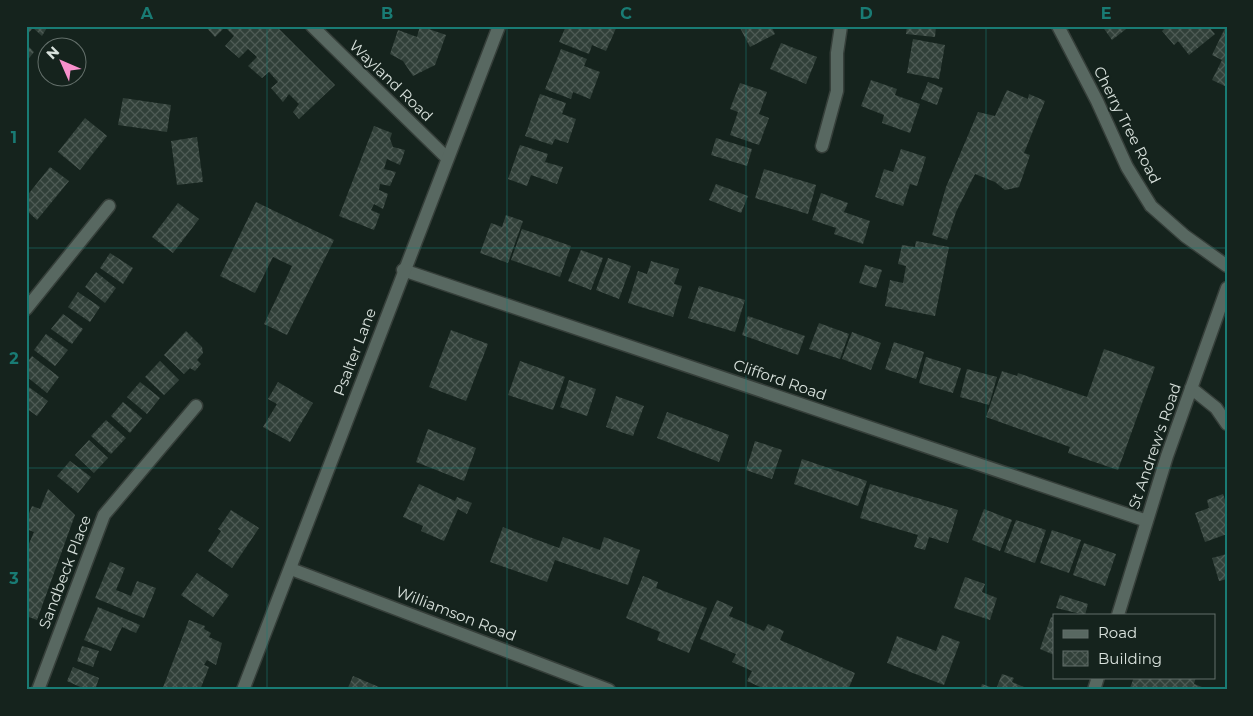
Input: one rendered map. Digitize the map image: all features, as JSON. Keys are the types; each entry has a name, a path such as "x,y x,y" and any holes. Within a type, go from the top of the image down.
{"street":[{"name":"Wayland Road","path":"312,26 447,158"},
{"name":"Psalter Lane","path":"243,690 291,569 403,270 499,26"},
{"path":"822,146 837,91 837,53 840,26"},
{"name":"Cherry Tree Road","path":"1058,26 1097,101 1127,167 1151,206 1185,236 1227,266"},
{"path":"26,310 109,206"},
{"name":"Clifford Road","path":"403,270 1147,521"},
{"name":"St Andrew's Road","path":"1118,614 1147,521 1227,288"},
{"path":"1192,388 1216,408 1227,424"},
{"name":"Sandbeck Place","path":"38,690 104,515 196,406"},
{"name":"Williamson Road","path":"291,569 609,690"},
{"path":"1094,690 1098,678"}],"building":[{"path":"26,26 48,26 42,36 33,28 26,36"},
{"path":"205,26 276,26 335,85 299,119 293,112 299,104 289,94 283,102 271,88 278,82 269,72 262,78 248,66 257,57 248,49 239,58 225,46 234,36 225,27 215,37"},
{"path":"420,26 446,35 435,65 413,76 403,61 390,54 398,30 417,37"},
{"path":"566,26 617,26 606,51 592,45 589,54 559,42"},
{"path":"739,26 771,26 775,34 750,47"},
{"path":"907,26 936,26 935,37 906,34"},
{"path":"1102,26 1130,26 1112,40"},
{"path":"1167,26 1208,26 1215,34 1189,55 1178,41 1174,45 1162,31"},
{"path":"1226,26 1227,87 1212,80 1222,60 1212,55"},
{"path":"913,39 945,45 939,79 907,73"},
{"path":"781,43 817,57 806,84 770,69"},
{"path":"26,44 34,52 26,62"},
{"path":"561,49 587,59 584,66 600,72 590,99 573,92 571,99 545,89"},
{"path":"871,80 897,89 895,95 920,104 910,133 882,123 884,115 861,106"},
{"path":"928,82 943,88 937,105 921,99"},
{"path":"740,83 767,92 759,114 769,118 759,145 730,135 738,112 730,109"},
{"path":"1007,90 1028,99 1029,94 1045,101 1024,153 1030,155 1019,187 1005,190 995,182 975,174 956,212 947,240 932,235 946,187 978,112 995,116"},
{"path":"540,94 566,103 562,114 576,119 568,143 555,139 552,145 525,136"},
{"path":"123,98 171,105 167,132 118,125"},
{"path":"85,118 107,136 80,170 58,152"},
{"path":"374,126 392,133 390,139 393,147 405,150 400,165 387,159 384,169 396,172 390,186 380,184 379,190 388,194 383,209 374,204 371,210 380,214 374,230 339,216"},
{"path":"197,137 203,182 177,185 171,141"},
{"path":"716,138 752,149 747,166 711,155"},
{"path":"520,145 548,154 545,162 563,167 557,184 531,175 527,186 508,179"},
{"path":"901,149 926,157 917,186 910,184 903,206 875,197 884,169 893,172"},
{"path":"50,167 69,181 37,220 26,210 26,197"},
{"path":"764,169 816,185 808,214 755,198"},
{"path":"716,184 748,196 741,213 709,200"},
{"path":"821,193 848,203 844,212 870,221 863,244 834,234 836,228 812,220"},
{"path":"256,202 334,240 287,335 264,324 292,266 273,257 255,293 220,276"},
{"path":"178,203 199,219 173,253 152,237"},
{"path":"506,215 523,221 508,263 480,253 491,223 502,227"},
{"path":"522,229 571,246 560,277 511,260"},
{"path":"916,241 949,247 935,316 885,306 890,280 903,283 906,266 898,264 902,245 915,247"},
{"path":"581,250 603,258 591,290 568,281"},
{"path":"110,253 133,268 123,284 100,268"},
{"path":"608,258 631,266 619,299 596,290"},
{"path":"651,261 679,269 674,284 682,286 673,317 628,303 638,271 647,274"},
{"path":"865,265 882,270 876,288 859,283"},
{"path":"96,272 116,288 105,303 85,287"},
{"path":"699,286 745,300 735,332 688,318"},
{"path":"78,292 100,307 90,322 68,307"},
{"path":"63,314 83,329 72,344 51,329"},
{"path":"748,316 805,336 798,355 742,335"},
{"path":"819,323 849,334 840,359 809,349"},
{"path":"451,330 488,344 466,401 429,387"},
{"path":"186,331 202,347 203,353 197,360 201,364 195,371 190,368 184,374 164,355"},
{"path":"852,332 881,343 871,370 842,359"},
{"path":"46,334 68,350 55,366 34,350"},
{"path":"894,342 924,352 916,379 885,369"},
{"path":"1104,349 1155,367 1118,470 1068,453 1070,447 986,417 1002,371 1017,376 1018,373 1087,397"},
{"path":"32,356 59,377 47,393 26,376 26,364"},
{"path":"926,357 961,368 953,393 919,383"},
{"path":"160,361 179,380 164,395 145,377"},
{"path":"520,361 565,377 553,410 508,395"},
{"path":"967,369 997,377 989,405 960,397"},
{"path":"569,380 596,389 587,416 560,407"},
{"path":"140,382 160,398 147,414 127,397"},
{"path":"278,382 313,403 290,442 263,427 277,404 268,399"},
{"path":"26,385 48,401 37,416 26,408"},
{"path":"616,396 644,406 633,436 606,427"},
{"path":"123,402 142,418 130,433 111,416"},
{"path":"667,412 729,435 719,462 657,438"},
{"path":"106,420 126,438 111,454 91,436"},
{"path":"428,429 476,448 464,481 416,462"},
{"path":"89,440 108,458 94,473 75,455"},
{"path":"755,441 782,450 772,479 746,470"},
{"path":"802,459 867,481 858,506 794,484"},
{"path":"70,461 91,477 78,493 57,476"},
{"path":"419,484 455,501 457,497 472,503 467,514 458,509 444,541 421,531 423,526 403,517"},
{"path":"870,484 958,510 948,543 929,537 925,550 914,547 918,535 860,518"},
{"path":"48,489 75,515 37,620 26,616 26,545 28,546 34,532 26,529 26,521 32,506 40,509"},
{"path":"1223,494 1227,506 1227,534 1205,542 1195,513 1209,508 1207,500"},
{"path":"984,509 1012,520 1000,551 972,540"},
{"path":"231,510 259,528 232,568 208,551 221,531 218,529"},
{"path":"1016,520 1046,530 1035,563 1004,552"},
{"path":"503,527 559,548 563,537 600,550 604,537 640,550 628,585 555,560 547,582 490,562"},
{"path":"1052,530 1081,540 1069,573 1040,563"},
{"path":"1084,543 1116,554 1105,586 1073,575"},
{"path":"1227,554 1227,579 1219,581 1212,558"},
{"path":"110,562 125,568 116,590 131,596 137,581 156,588 144,618 95,598"},
{"path":"197,573 229,595 213,617 181,595"},
{"path":"643,576 658,582 656,588 707,608 689,653 657,640 660,632 626,618"},
{"path":"965,577 985,584 982,592 997,598 990,620 954,608"},
{"path":"1060,595 1088,604 1085,614 1056,608"},
{"path":"717,600 733,607 729,616 764,631 768,624 784,631 780,640 855,673 848,690 787,690 781,687 779,690 767,690 747,681 752,671 732,662 736,654 700,639"},
{"path":"98,607 140,625 136,633 122,627 111,651 84,640"},
{"path":"1051,617 1053,618 1053,655 1040,649"},
{"path":"189,620 205,626 204,629 211,633 209,637 222,643 216,665 207,660 204,665 209,667 200,690 162,690"},
{"path":"942,635 960,642 944,685 887,663 897,636 936,651"},
{"path":"82,646 99,651 93,667 77,661"},
{"path":"73,667 99,678 95,690 87,690 67,681"},
{"path":"1002,674 1014,678 1012,682 1031,690 980,690 982,684 996,689"},
{"path":"353,676 386,690 347,690"},
{"path":"1134,678 1196,678 1194,684 1210,690 1135,690 1130,688"}]}
